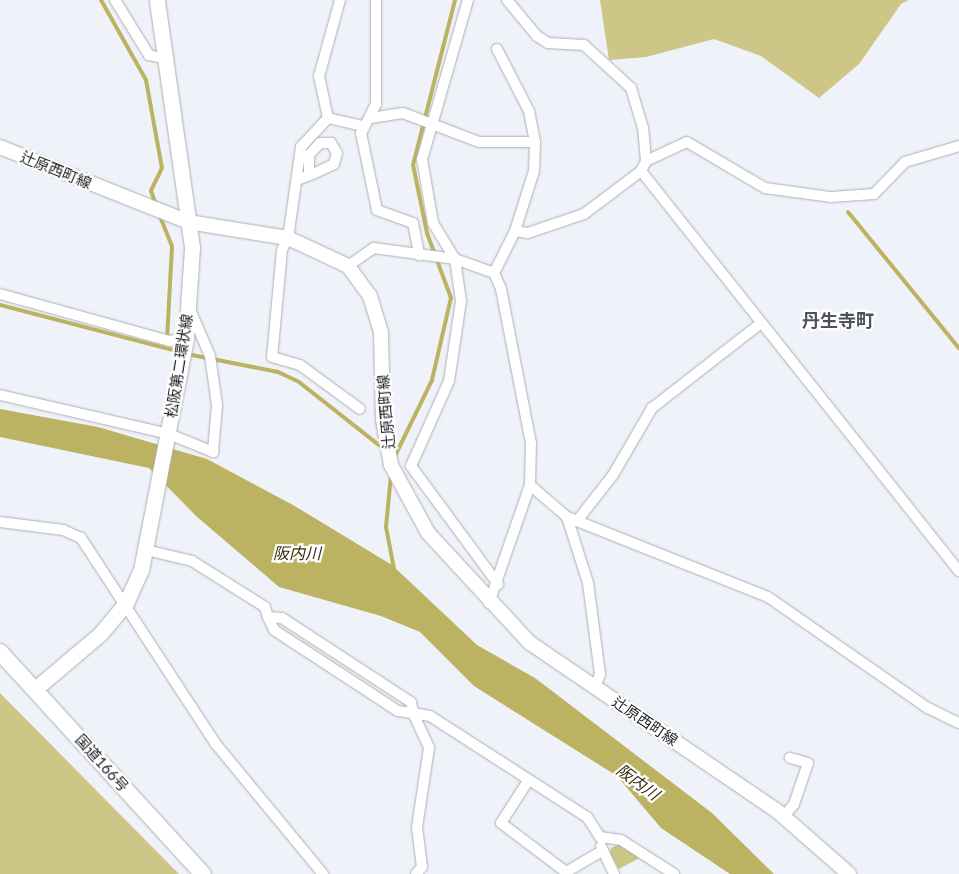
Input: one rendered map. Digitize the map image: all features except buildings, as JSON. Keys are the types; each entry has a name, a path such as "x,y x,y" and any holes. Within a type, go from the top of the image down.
{"highway":[{"name":"国道166号","path":"0,652 203,874"}],"main road":[{"name":"松阪第二環状線","path":"35,689 100,634 126,602 146,550 169,434 178,368 186,338 192,247 157,0"},
{"name":"辻原西町線","path":"0,148 188,222 288,238 348,266 370,296 381,332 383,420 391,465 410,505 428,533 489,603 530,643 784,816 849,874"}],"street":[{"path":"115,0 149,55 167,60"},
{"path":"328,118 319,76 340,0"},
{"path":"363,126 371,118 376,104 376,0"},
{"path":"434,127 432,119 468,0"},
{"path":"507,0 537,36 548,43 584,45 631,88 643,128 646,161 641,171 584,214 528,233 515,231"},
{"path":"489,603 498,584 530,485 531,443 494,273 515,231 534,171 535,142 529,111 498,49"},
{"path":"371,118 402,113 434,127 479,142 535,142"},
{"path":"328,118 363,126"},
{"path":"328,118 301,147 288,238 282,250 272,357 300,365 360,409"},
{"path":"363,126 377,210 413,223 419,254"},
{"path":"434,127 428,129 422,159 424,188 433,223 455,259 461,301 449,381 411,466 498,584"},
{"path":"646,161 686,142 765,188 830,197 874,194 905,162 959,146"},
{"path":"641,171 959,571"},
{"path":"296,180 308,175"},
{"path":"348,266 374,248 455,259 494,273"},
{"path":"0,294 169,341 186,338"},
{"path":"0,395 169,434 214,452 217,405 210,356 188,305"},
{"path":"577,521 613,475 652,408 760,323"},
{"path":"530,485 567,517 768,597 928,708 959,723"},
{"path":"567,517 588,583 600,674 595,688"},
{"path":"0,522 63,530 81,538 126,602 215,743 322,874"},
{"path":"146,550 192,561 265,607 274,630 398,711 430,716 528,781 587,817 600,837 602,851 614,874"},
{"path":"268,617 282,618 411,702 413,713 429,748 421,781 417,827 422,867 416,874"},
{"path":"784,816 794,804 808,763 790,758"},
{"path":"528,781 500,823 566,873 602,851"},
{"path":"600,837 621,840 674,874"}],"shaded area":[{"path":"600,0 909,0 901,4 859,64 819,98 761,56 714,39 646,57 609,60"},
{"path":"0,693 176,871 179,874 0,874"},
{"path":"621,843 643,856 619,869 610,854 611,848"}],"water":[{"name":"阪内川","path":"0,409 98,427 207,459 293,505 392,565 477,645 535,678 712,813 774,874 730,874 661,828 617,776 474,686 420,632 381,616 279,587 196,516 149,468 0,437"}],"waterway":[{"path":"101,0 146,80 162,168 151,191 156,205"},
{"path":"394,458 432,380 451,298 427,233 413,165 455,0"},
{"path":"848,212 959,348"},
{"path":"159,214 172,247 167,340"},
{"path":"0,305 180,352"},
{"path":"187,354 278,372 299,382 385,450"},
{"path":"391,475 386,527 394,569"}],"district":[{"name":"丹生寺町","path":"838,320"}]}
